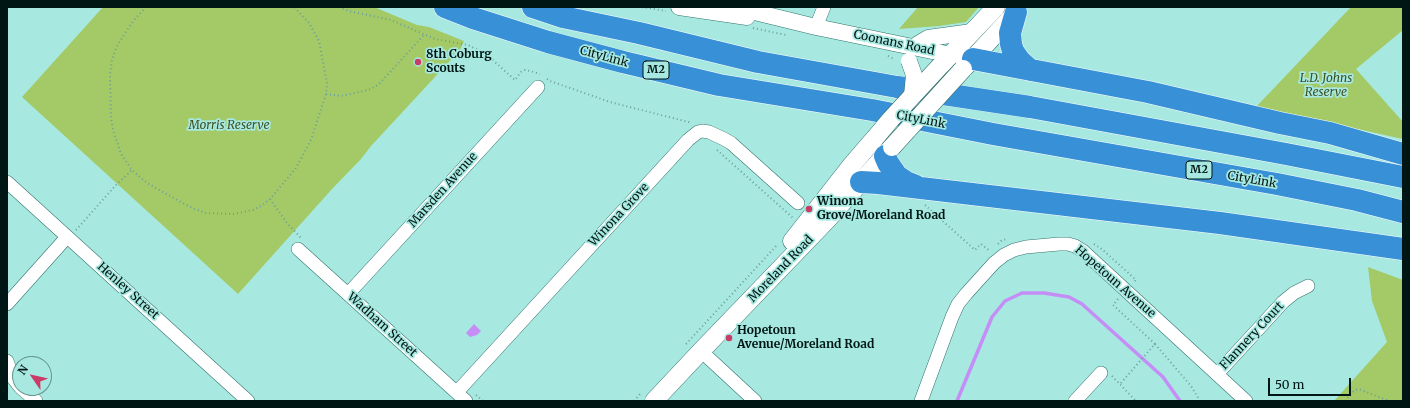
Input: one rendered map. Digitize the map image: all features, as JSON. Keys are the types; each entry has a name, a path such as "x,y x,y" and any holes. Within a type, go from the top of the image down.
{"highway":[{"name":"CityLink","path":"445,7 473,18 548,42 719,85 872,110 1001,135 1277,184 1356,200 1403,212"},
{"path":"533,7 563,17 639,33 758,62 897,87 1030,107 1278,152 1403,177"},
{"path":"1011,9 1010,33 1013,51 1020,61 1030,70"},
{"path":"968,64 1030,70 1148,92 1280,123 1330,133 1403,154"},
{"path":"884,146 888,164 897,176 914,186 935,190"},
{"path":"861,182 1220,223 1403,249"}],"main road":[{"name":"Moreland Road","path":"700,351 803,228 853,164 884,146 891,119 972,32 1011,9"},
{"name":"Moreland Road","path":"649,395 700,351 778,273 828,220 861,182 884,146 968,64 1011,9"}],"street":[{"name":"Coonans Road","path":"734,7 816,27 889,49"},
{"path":"816,27 824,7"},
{"name":"Coonans Road","path":"674,9 816,27"},
{"path":"905,56 928,38 972,32"},
{"path":"889,49 905,56 914,75 912,96"},
{"name":"Coonans Road","path":"905,56 968,64"},
{"name":"Marsden Avenue","path":"348,294 538,87"},
{"name":"Winona Grove","path":"465,395 688,140 698,132 709,132 731,143 798,203"},
{"name":"Henley Street","path":"7,182 72,233 248,401"},
{"path":"7,304 72,233"},
{"name":"Wadham Street","path":"300,244 348,294 465,395"},
{"name":"Hopetoun Avenue","path":"921,401 952,317 958,304 966,294 994,263 1004,255 1014,250 1026,247 1059,244 1075,246 1082,251 1246,401"},
{"name":"Flannery Court","path":"1217,374 1283,302 1294,293 1308,286"},
{"path":"700,351 755,401"},
{"path":"7,361 12,375"},
{"path":"1075,401 1106,375"}],"path":[{"path":"146,7 128,29 116,48 112,60 110,75 110,104 113,130 121,154 132,170 159,191 205,213 233,214 261,206 289,178 302,159 311,140 326,94 326,83 319,41 310,23 294,7"},
{"path":"339,7 391,20 424,35 443,41 464,44 478,49 486,54 515,80 524,70 530,71 542,75 550,81 610,102 696,124"},
{"path":"642,7 674,9"},
{"path":"749,28 786,35"},
{"path":"326,94 341,96 371,90 378,85 424,35"},
{"path":"889,49 905,56"},
{"path":"713,146 796,222"},
{"path":"72,233 132,170"},
{"path":"270,198 300,244"},
{"path":"681,349 780,240"},
{"path":"975,250 981,244"},
{"path":"1155,344 1191,386 1200,401"},
{"path":"1120,384 1150,351"},
{"path":"1106,375 1120,384 1136,401"},
{"path":"1345,401 1355,390 1360,389 1390,401"},
{"path":"465,395 483,401"},
{"path":"634,401 649,395"}],"green space":[{"name":"Morris Reserve","path":"103,7 374,7 417,25 429,27 464,41 460,50 371,146 361,159 332,189 238,294 22,97"},
{"path":"918,7 979,7 966,22 899,29"},
{"name":"L.D. Johns Reserve","path":"1351,7 1403,7 1403,30 1356,69 1403,122 1403,139 1256,107"},
{"path":"1368,267 1403,280 1403,401 1334,401 1387,342 1372,301"}],"shaded area":[{"path":"474,324 481,331 477,335 470,337 466,333"}],"waterway":[{"path":"957,401 992,317 1005,301 1022,293 1044,293 1069,297 1082,304 1163,377 1180,401"}],"place":[{"name":"8th Coburg Scouts","path":"418,62"},
{"name":"Winona Grove/Moreland Road","path":"809,209"},
{"name":"Hopetoun Avenue/Moreland Road","path":"729,338"}]}
